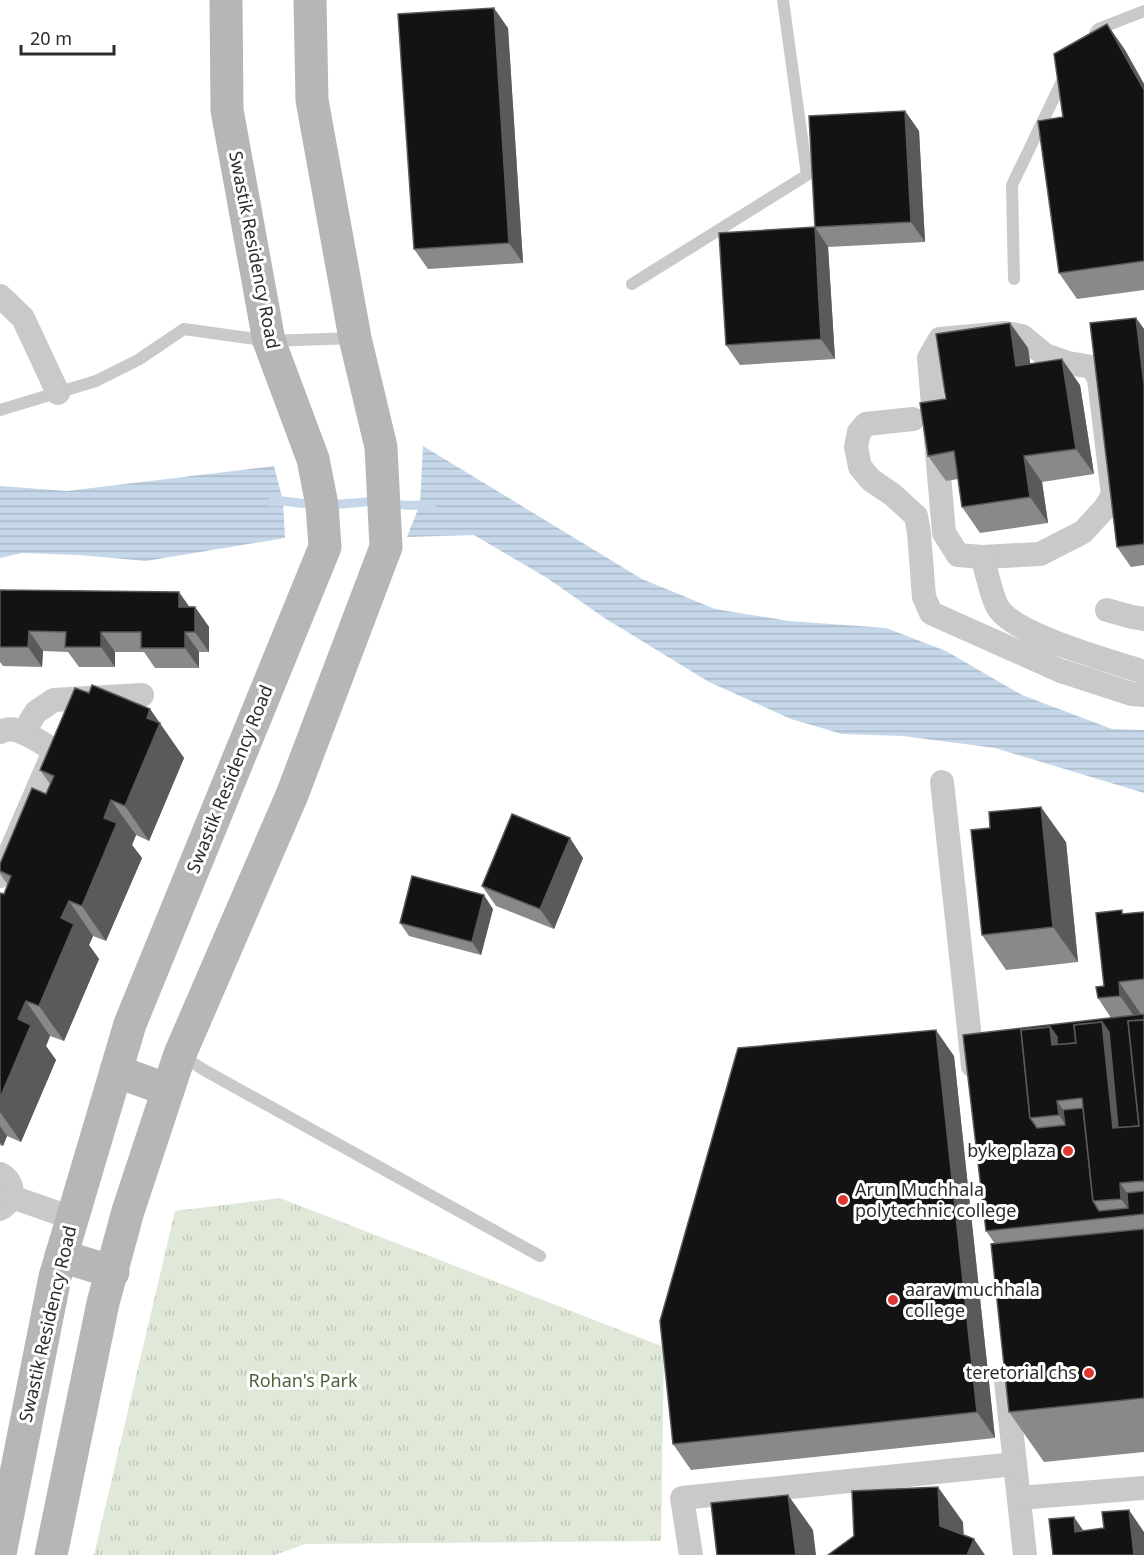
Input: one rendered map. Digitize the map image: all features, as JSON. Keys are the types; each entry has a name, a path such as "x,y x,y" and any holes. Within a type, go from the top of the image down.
{"main road":[{"name":"Swastik Residency Road","path":"0,1554 53,1289 130,1024 325,547 322,506 313,459 268,341 227,110 225,0"},
{"path":"51,1555 104,1303 128,1211 168,1090 180,1054 292,795 386,547 381,447 355,338 312,100 310,0"},
{"path":"116,1071 168,1090"},
{"path":"76,1207 128,1211"},
{"path":"62,1256 112,1272"}],"street":[{"path":"0,296 23,318 58,393"},
{"path":"1005,333 1022,336 1045,355 1092,368 1096,373 1099,379 1113,495 1105,508 1083,532 1040,554 982,557 958,555 944,533 929,358 940,339 1005,333"},
{"path":"913,418 866,424 859,432 856,447 860,467 871,480 893,495 916,516 924,597 931,613 1061,670 1132,694 1144,694"},
{"path":"982,557 998,607 1012,622 1031,633 1144,672"},
{"path":"1107,610 1144,619"},
{"path":"0,876 52,756 49,747 12,732 54,700 142,695"},
{"path":"942,782 975,1087"},
{"path":"0,1174 11,1184 6,1203 76,1207"},
{"path":"1004,1358 1025,1555"},
{"path":"691,1555 682,1498 1015,1464"},
{"path":"1019,1498 1144,1488"}],"lane":[{"path":"632,284 807,175 783,0"},
{"path":"1090,38 1098,29 1144,11"},
{"path":"1014,279 1012,185 1070,65"},
{"path":"0,410 96,381 128,366 184,329 268,341 355,338"},
{"path":"180,1054 204,1070 540,1256"}],"green space":[{"name":"Rohan's Park","path":"280,1198 664,1347 661,1541 305,1544 275,1555 94,1555 175,1211"}],"water":[{"path":"423,446 642,579 715,609 789,621 886,628 946,651 1022,695 1112,729 1144,730 1144,793 995,748 903,736 842,734 791,719 709,682 606,619 547,578 474,535 407,537 420,504"},
{"path":"274,466 283,501 285,538 146,561 22,553 0,558 0,486 67,491"}],"building":[{"path":"494,8 509,243 414,249 398,14"},
{"path":"1107,24 1144,90 1144,261 1059,273 1038,121 1063,117 1054,54"},
{"path":"905,111 911,222 815,227 809,116"},
{"path":"815,227 821,339 726,345 719,233"},
{"path":"1136,318 1144,385 1144,544 1117,547 1090,323"},
{"path":"1010,323 1016,366 1062,359 1076,449 1024,456 1030,497 962,507 954,451 928,456 920,403 946,399 936,334"},
{"path":"0,590 179,592 179,607 195,607 195,632 185,632 185,648 141,648 141,632 101,632 101,647 65,647 66,632 29,631 28,647 0,647"},
{"path":"92,685 150,709 147,718 160,723 125,806 111,800 104,818 117,823 82,906 69,901 61,918 74,924 39,1006 26,1001 18,1019 31,1025 0,1098 0,893 4,894 11,876 0,871 0,864 32,788 46,794 54,776 40,770 75,688 89,693"},
{"path":"1041,807 1053,927 982,935 971,830 990,828 989,812"},
{"path":"512,814 570,838 540,909 482,886"},
{"path":"412,876 484,895 472,942 400,923"},
{"path":"1122,910 1122,914 1144,912 1144,979 1119,982 1120,996 1098,998 1096,987 1104,986 1096,913"},
{"path":"1144,1014 1144,1020 1128,1021 1139,1126 1118,1128 1109,1032 1102,1022 1074,1025 1076,1043 1057,1045 1057,1037 1050,1027 1021,1030 1030,1118 1037,1128 1065,1125 1063,1110 1083,1108 1093,1201 1099,1211 1128,1208 1127,1193 1144,1191 1144,1214 986,1231 963,1035"},
{"path":"1144,1020 1144,1181 1120,1183 1121,1199 1093,1201 1082,1098 1057,1101 1059,1115 1030,1118 1021,1030 1050,1027 1052,1045 1076,1043 1074,1025 1102,1022 1113,1128 1139,1126 1128,1021"},
{"name":"Arun Muchhala polytechnic college","path":"936,1030 977,1412 673,1444 660,1321 738,1048"},
{"path":"1144,1229 1144,1398 1009,1412 991,1244"},
{"path":"938,1487 940,1526 974,1539 967,1555 828,1555 854,1536 852,1491"},
{"path":"788,1495 796,1555 717,1555 711,1503"},
{"path":"1129,1510 1134,1555 1053,1555 1049,1519 1074,1517 1075,1532 1104,1528 1102,1512"}],"waterway":[{"path":"329,505 378,501"},
{"path":"272,502 315,505"},
{"path":"391,503 431,506"}],"place":[{"name":"byke plaza","path":"1068,1151"},
{"name":"Arun Muchhala polytechnic college","path":"843,1200"},
{"name":"aarav muchhala college","path":"893,1300"},
{"name":"teretorial chs","path":"1089,1373"}]}
